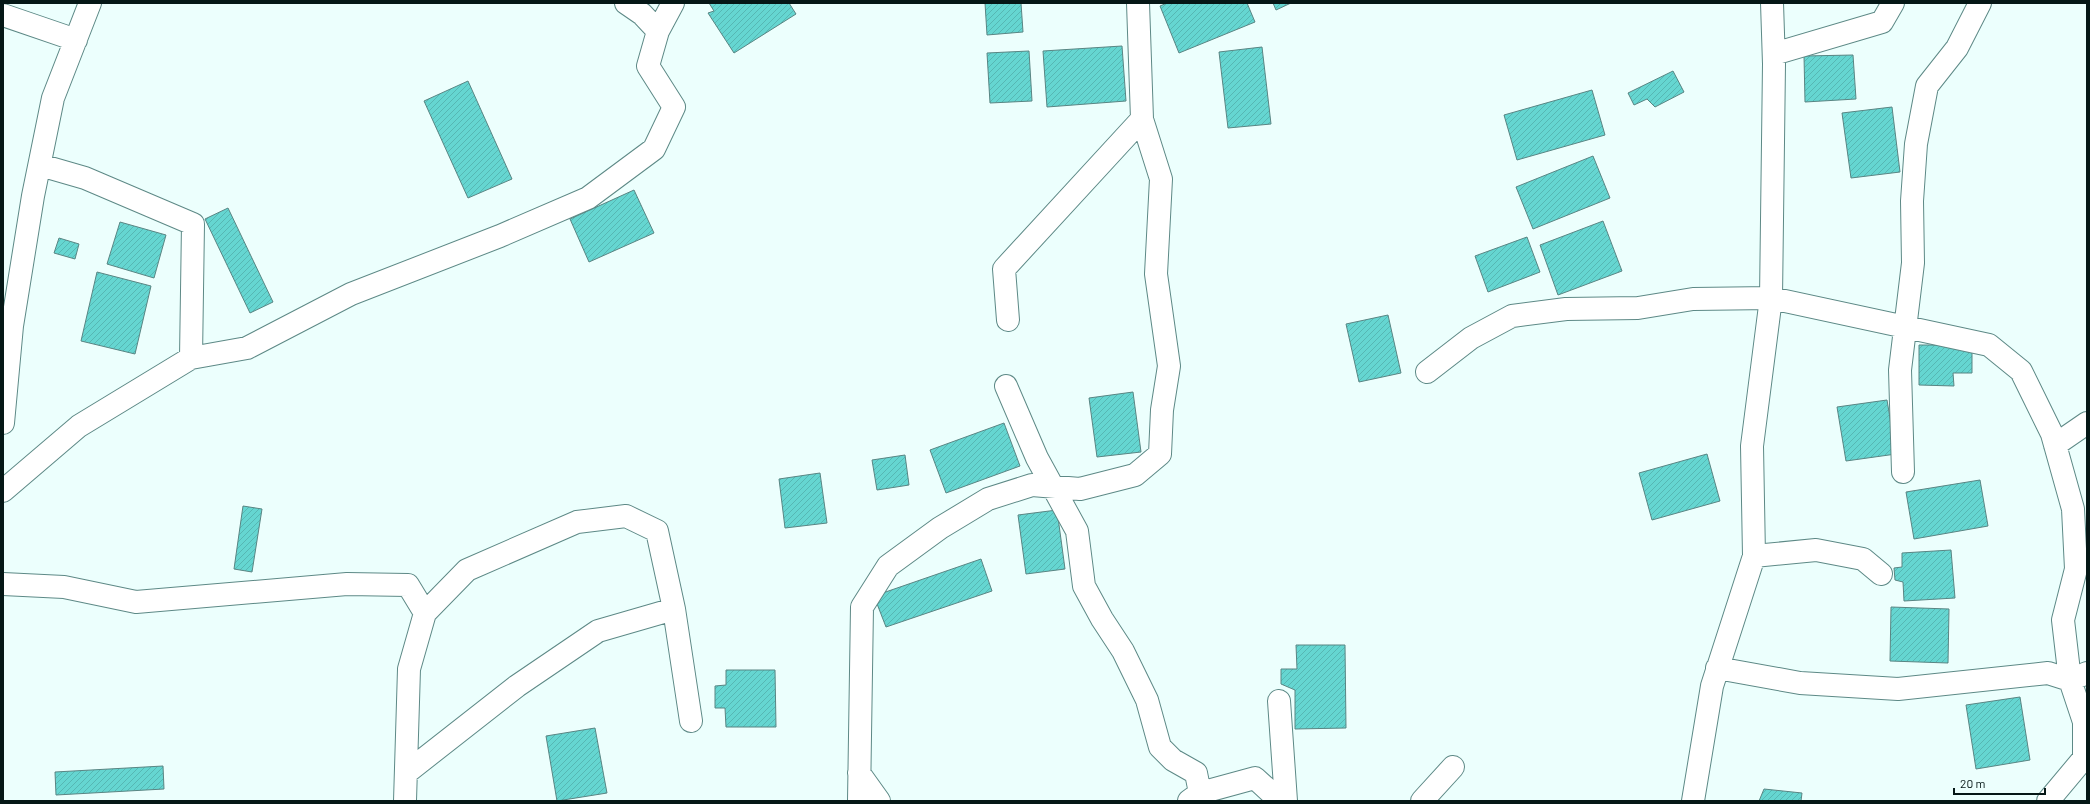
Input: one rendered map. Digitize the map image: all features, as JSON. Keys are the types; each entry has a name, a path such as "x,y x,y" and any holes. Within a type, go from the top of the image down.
{"street":[{"path":"3,423 12,326 53,98 90,3"},
{"path":"626,3 642,14 658,31"},
{"path":"3,491 79,426 191,358 246,348 351,294 500,236 588,198 654,149 674,107 648,66 658,31 673,3"},
{"path":"858,801 862,607 888,566 940,528 988,499 1032,485 1080,489 1136,475 1160,454 1162,410 1169,366 1156,274 1161,179 1142,119 1138,3"},
{"path":"1693,801 1712,686 1754,556 1752,446 1771,298 1774,54 1772,3"},
{"path":"1774,54 1882,22 1893,3"},
{"path":"1903,472 1900,370 1913,263 1912,201 1916,144 1927,86 1957,48 1980,3"},
{"path":"3,15 76,40"},
{"path":"1008,320 1004,269 1142,119"},
{"path":"40,165 85,178 193,224 191,358"},
{"path":"1427,372 1471,338 1512,316 1566,309 1638,308 1692,299 1771,298 1989,345 2021,372 2052,434 2073,509 2076,570 2064,620 2079,676 2085,721 2084,758 2048,801"},
{"path":"1006,386 1037,458 1077,531 1084,586 1102,619 1123,651 1147,700 1160,748 1173,760 1196,773 1195,797 1255,778 1280,801"},
{"path":"2055,445 2087,423"},
{"path":"405,801 409,669 425,613 467,570 576,522 626,516 657,531 674,609 691,721"},
{"path":"1754,556 1816,550 1863,559 1881,574"},
{"path":"3,584 64,587 136,602 347,584 408,585 425,613"},
{"path":"406,773 517,686 598,631 674,609"},
{"path":"1717,668 1800,683 1898,688 2048,673 2079,676"},
{"path":"1279,701 1286,801"},
{"path":"1422,801 1453,767"},
{"path":"859,773 879,801"}],"building":[{"path":"709,3 789,3 796,14 734,53 708,13 714,11"},
{"path":"985,3 1021,3 1023,32 987,35"},
{"path":"1167,3 1247,3 1255,22 1179,53 1160,6"},
{"path":"1273,3 1291,3 1276,10"},
{"path":"1122,46 1126,101 1047,107 1043,51"},
{"path":"1262,47 1271,124 1228,128 1219,52"},
{"path":"1029,51 1032,101 990,103 987,53"},
{"path":"1853,55 1856,99 1805,102 1804,56"},
{"path":"1673,71 1684,92 1655,107 1647,99 1634,105 1628,93"},
{"path":"468,81 512,179 468,198 424,101"},
{"path":"1592,90 1605,135 1517,160 1504,115"},
{"path":"1892,107 1900,172 1851,178 1842,113"},
{"path":"1593,156 1610,198 1533,229 1516,187"},
{"path":"634,190 654,233 589,262 570,219"},
{"path":"228,208 273,302 250,313 205,219"},
{"path":"1603,221 1622,271 1558,295 1540,245"},
{"path":"120,222 166,235 154,278 107,264"},
{"path":"1527,237 1540,272 1488,292 1475,256"},
{"path":"59,238 79,244 75,259 54,253"},
{"path":"97,272 151,286 135,354 81,341"},
{"path":"1388,315 1401,373 1359,382 1346,324"},
{"path":"1919,345 1972,345 1972,373 1953,373 1954,386 1919,385"},
{"path":"1133,392 1141,452 1097,457 1089,398"},
{"path":"1887,400 1896,454 1846,461 1837,407"},
{"path":"1004,423 1020,466 946,493 930,450"},
{"path":"1707,454 1720,501 1652,520 1639,473"},
{"path":"905,455 909,485 877,490 872,460"},
{"path":"820,473 827,523 785,528 779,479"},
{"path":"1980,480 1988,526 1914,539 1906,492"},
{"path":"243,506 262,509 252,572 234,569"},
{"path":"1057,510 1065,569 1026,574 1018,515"},
{"path":"1951,550 1955,598 1904,601 1903,582 1895,580 1894,568 1902,567 1902,553"},
{"path":"981,559 992,591 886,627 874,596"},
{"path":"1891,607 1949,609 1948,663 1890,661"},
{"path":"1296,645 1345,645 1346,728 1295,729 1295,690 1281,684 1281,669 1297,669"},
{"path":"726,670 775,670 776,727 726,727 725,708 715,708 715,686 726,685"},
{"path":"2020,697 2030,760 1976,769 1966,705"},
{"path":"595,728 607,793 557,801 546,736"},
{"path":"163,766 164,789 56,795 55,772"},
{"path":"1764,789 1802,793 1801,801 1759,801"}]}
